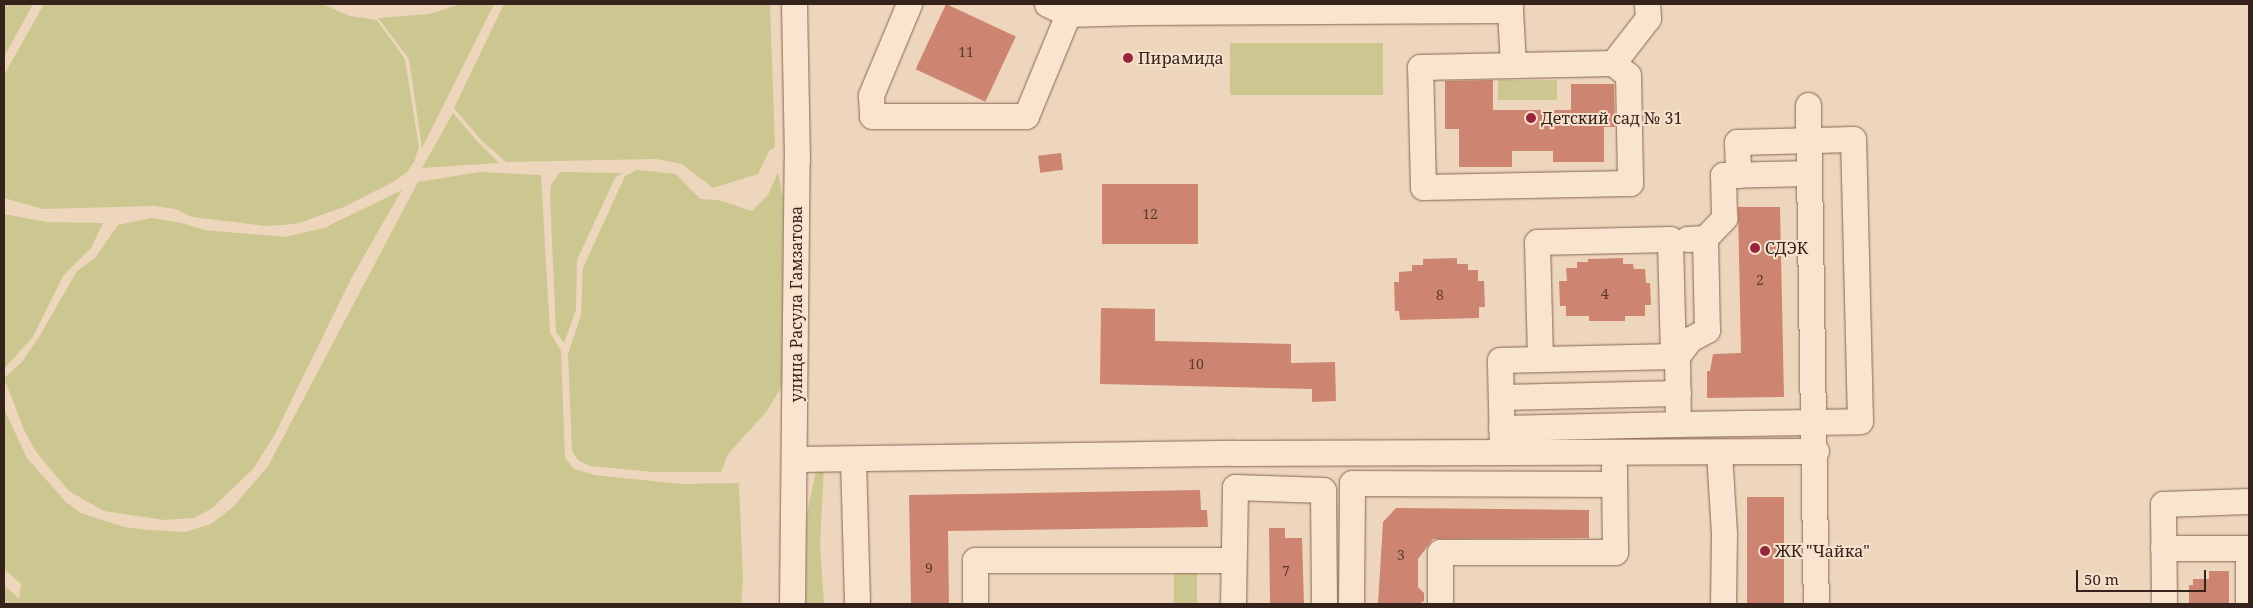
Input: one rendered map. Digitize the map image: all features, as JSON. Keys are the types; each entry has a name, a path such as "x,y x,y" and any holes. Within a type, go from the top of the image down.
{"street":[{"name":"улица Расула Гамзатова","path":"792,604 796,459 794,4"},
{"path":"909,4 871,95 872,116 1026,116 1058,9 1510,7 1513,65"},
{"path":"1613,63 1648,18 1647,4"},
{"path":"1613,63 1628,75 1630,183 1423,187 1420,67 1613,63"},
{"path":"1808,105 1816,451 1816,604"},
{"path":"796,459 1235,452 1502,440 1678,424 1860,421 1854,139 1737,142 1738,175"},
{"path":"1502,440 1500,360 1675,356 1690,339 1707,330 1705,238 1724,218 1723,175 1809,173"},
{"path":"1540,359 1537,242 1705,238"},
{"path":"1670,239 1678,424"},
{"path":"1501,397 1678,393"},
{"path":"1502,440 1614,452 1816,451"},
{"path":"1233,604 1235,452"},
{"path":"1440,604 1440,552 1615,552 1614,452"},
{"path":"1720,452 1724,532 1723,604"},
{"path":"853,458 857,604"},
{"path":"1351,604 1352,483 1614,484"},
{"path":"1235,487 1323,490 1324,604"},
{"path":"2164,604 2163,504 2249,501"},
{"path":"2163,548 2249,548 2248,604"},
{"path":"975,604 975,560 1233,560"}],"shaded area":[{"path":"4,4 33,4 4,57"},
{"path":"44,4 322,4 350,16 377,20 405,59 419,147 414,162 407,172 393,182 344,207 299,223 283,225 267,226 192,217 175,209 154,206 43,209 4,198 4,75"},
{"path":"461,4 494,4 422,148 409,59 378,18 429,14"},
{"path":"504,4 770,4 775,147 769,151 758,174 713,188 682,164 656,159 506,162 481,140 454,108"},
{"path":"1230,43 1383,43 1383,95 1230,95"},
{"path":"1498,80 1557,80 1557,100 1498,100"},
{"path":"453,113 477,141 499,163 422,168"},
{"path":"637,170 676,174 700,199 719,200 752,211 768,195 778,172 783,198 782,386 767,411 728,454 721,472 653,472 590,466 578,460 572,451 568,354 581,315 583,268 625,176"},
{"path":"479,172 541,175 550,332 561,351 565,458 574,469 595,475 681,484 739,483 743,580 741,604 4,604 4,585 19,599 21,584 4,569 4,409 27,458 66,502 81,513 124,527 150,530 185,532 211,524 233,507 268,466 418,182"},
{"path":"560,172 622,173 615,178 577,260 576,310 564,343 556,332 550,196 551,185"},
{"path":"402,190 352,277 274,436 253,469 211,509 194,518 164,520 104,511 69,491 37,453 25,432 4,378 21,363 39,337 77,271 95,258 118,225 151,218 182,223 204,230 285,237 324,228"},
{"path":"4,214 47,222 103,223 91,248 63,276 33,337 4,369"},
{"path":"824,466 820,544 824,604 806,604 807,514 815,475"},
{"path":"1174,567 1197,567 1197,604 1174,604"}],"building":[{"path":"946,4 1016,37 985,102 916,69"},
{"name":"Детский сад № 31","path":"1493,80 1493,110 1571,110 1571,84 1614,84 1615,127 1604,127 1604,162 1553,162 1553,151 1512,151 1512,167 1459,167 1459,129 1445,129 1445,81"},
{"path":"1061,153 1063,170 1040,173 1038,156"},
{"path":"1102,184 1198,184 1198,244 1102,244"},
{"path":"1738,207 1780,207 1784,397 1707,398 1707,371 1710,371 1713,354 1741,353"},
{"path":"1457,258 1457,264 1468,264 1468,270 1478,270 1478,281 1484,281 1485,307 1479,307 1479,318 1400,320 1399,311 1395,311 1394,282 1399,282 1399,272 1412,271 1412,265 1423,265 1423,259"},
{"path":"1623,258 1623,264 1633,264 1634,269 1645,269 1646,283 1650,283 1651,305 1645,305 1645,316 1625,316 1625,321 1589,321 1589,316 1566,316 1566,306 1560,306 1559,281 1567,281 1566,268 1577,268 1577,262 1588,262 1588,259"},
{"path":"1101,308 1155,309 1155,341 1291,344 1291,363 1335,362 1336,401 1312,402 1312,389 1100,384"},
{"path":"1200,490 1201,510 1207,510 1208,527 948,531 949,604 911,604 909,495"},
{"name":"ЖК \"Чайка\"","path":"1747,497 1784,497 1784,604 1747,604"},
{"path":"1396,508 1589,510 1589,538 1433,539 1418,559 1418,587 1424,593 1424,601 1419,604 1378,604 1383,522"},
{"path":"1269,528 1285,528 1285,538 1302,538 1304,604 1270,604"},
{"path":"2209,571 2229,571 2229,604 2189,604 2189,585 2193,585 2193,579 2209,579"}],"place":[{"name":"Пирамида","path":"1128,58"},
{"name":"Детский сад № 31","path":"1531,118"},
{"name":"СДЭК","path":"1755,248"},
{"name":"ЖК \"Чайка\"","path":"1765,551"}]}
